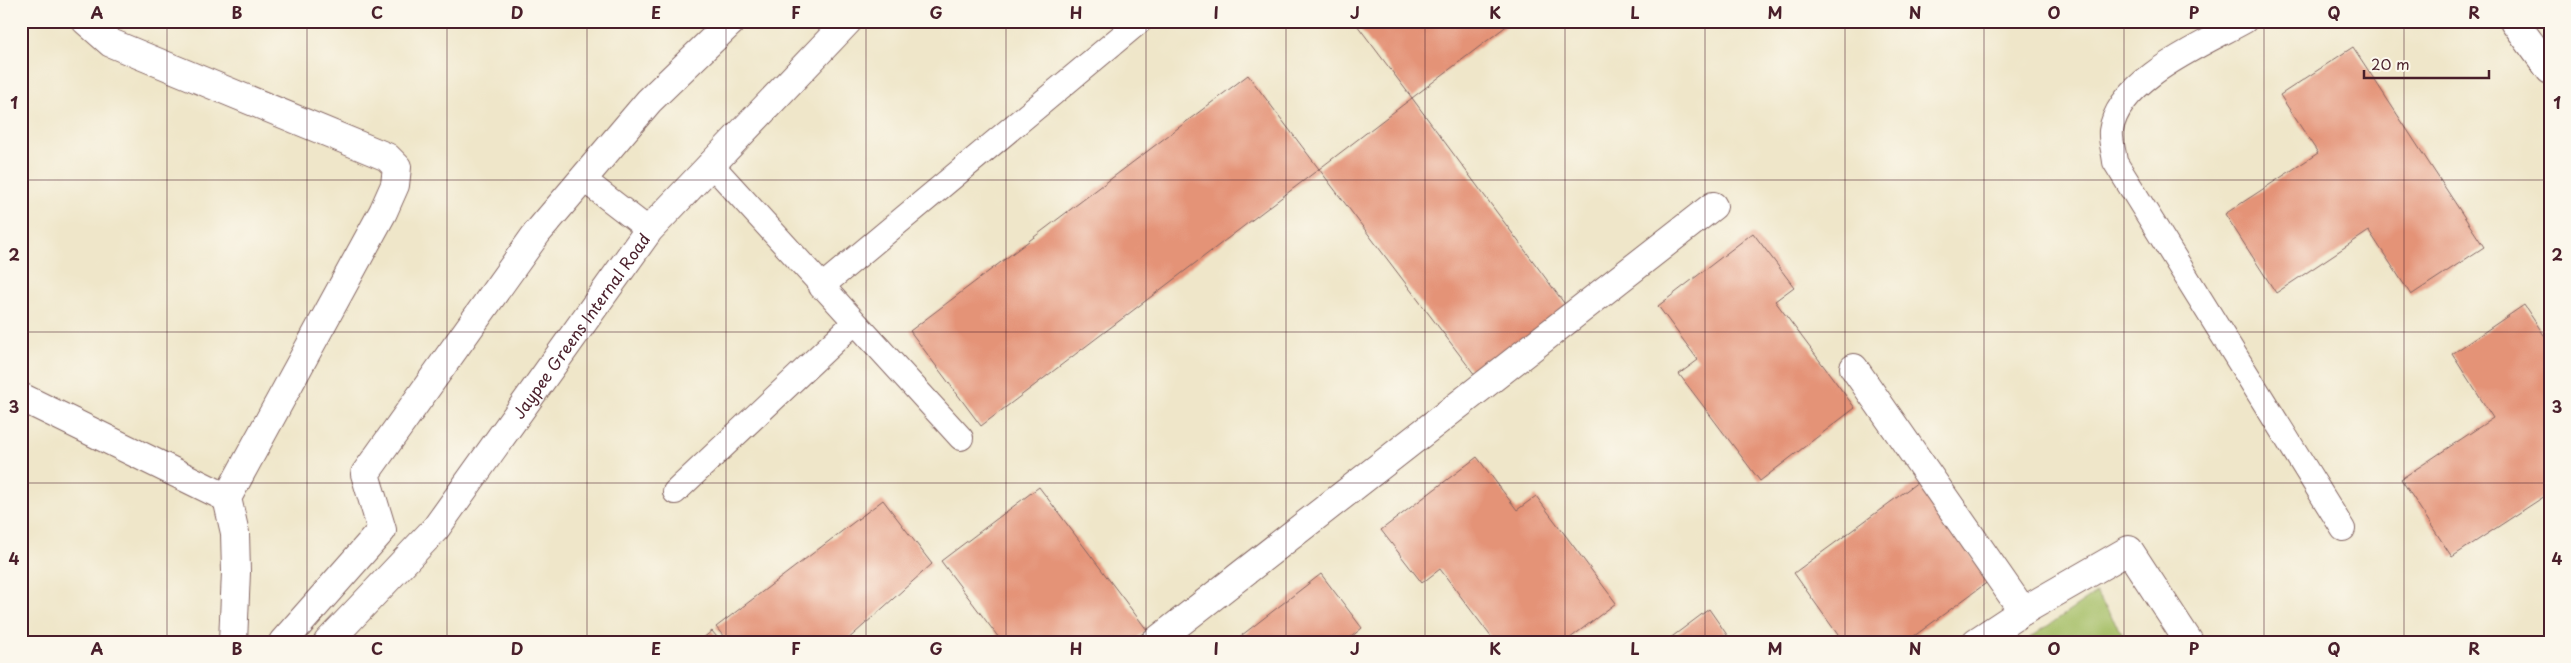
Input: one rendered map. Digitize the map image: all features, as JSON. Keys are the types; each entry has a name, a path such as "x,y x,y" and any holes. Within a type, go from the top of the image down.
{"street":[{"path":"86,21 111,43 387,157 397,167 395,185 383,212 227,498 235,533 236,572 233,642"},
{"path":"283,642 382,530 365,474 537,233 649,101 732,21"},
{"name":"Jaypee Greens Internal Road","path":"328,642 436,528 649,230 710,163 848,21"},
{"path":"2514,21 2550,70"},
{"path":"1155,642 1713,206"},
{"path":"1854,368 2023,611"},
{"path":"21,397 227,498"},
{"path":"1976,642 2023,611 2129,550 2189,642"}],"lane":[{"path":"821,287 1140,21"},
{"path":"2245,21 2149,74 2123,100 2111,131 2115,162 2343,529"},
{"path":"710,163 960,438"},
{"path":"583,179 649,230"},
{"path":"674,492 854,323"}],"green space":[{"path":"2096,593 2128,642 2024,642"}],"building":[{"path":"1354,21 1513,21 1412,98"},
{"path":"2353,47 2484,247 2411,295 2369,231 2276,293 2225,214 2318,153 2280,95"},
{"path":"1248,75 1319,169 981,426 910,331"},
{"path":"1412,98 1570,311 1481,383 1319,169"},
{"path":"1753,233 1794,287 1775,301 1855,408 1760,481 1679,374 1698,360 1658,306"},
{"path":"2524,305 2550,344 2550,503 2545,496 2452,557 2401,479 2493,418 2452,354"},
{"path":"1477,457 1517,510 1536,496 1616,603 1565,642 1495,642 1440,569 1422,583 1381,530"},
{"path":"1918,482 1989,581 1906,642 1843,642 1794,573"},
{"path":"1039,487 1147,630 1132,642 1002,642 941,561"},
{"path":"883,500 932,564 845,642 728,642 716,627"},
{"path":"1321,574 1362,628 1345,642 1233,642"},
{"path":"1709,609 1732,642 1665,642"},
{"path":"712,631 721,642 698,642"}]}
